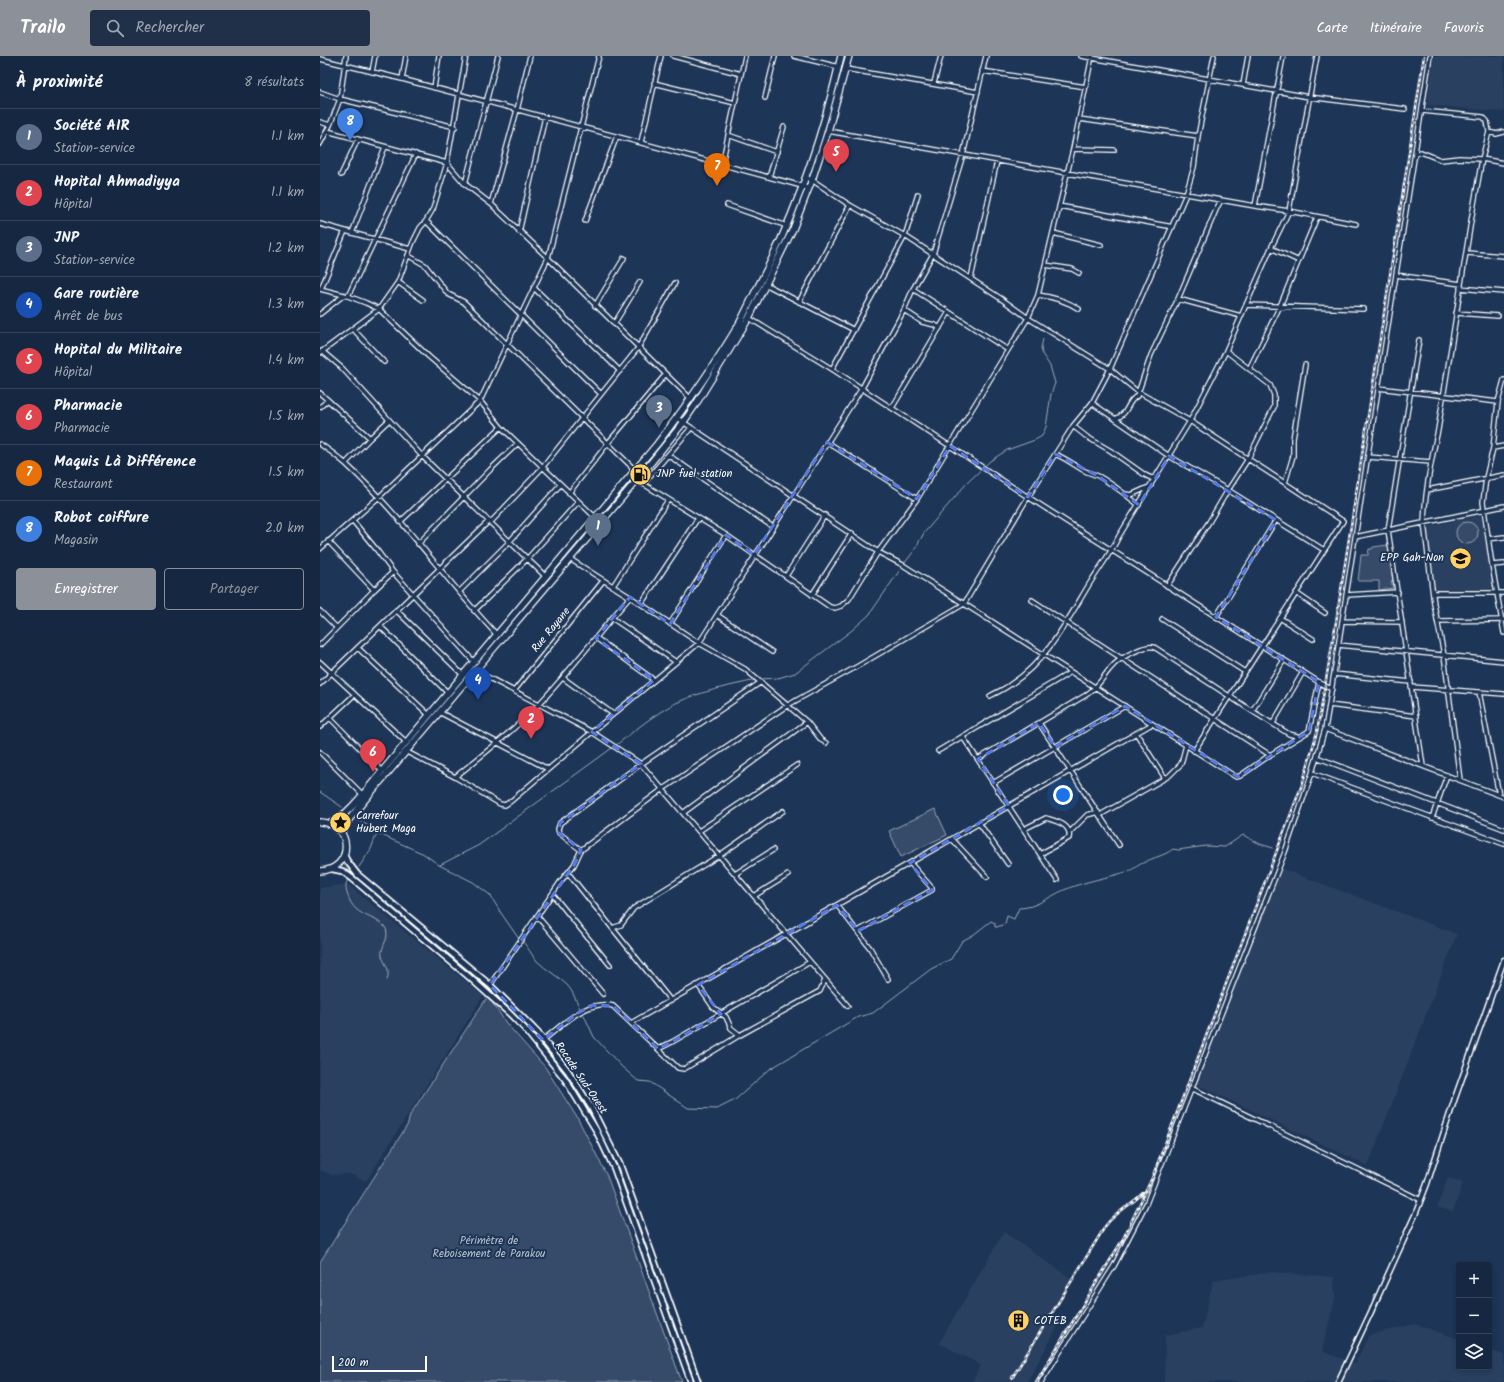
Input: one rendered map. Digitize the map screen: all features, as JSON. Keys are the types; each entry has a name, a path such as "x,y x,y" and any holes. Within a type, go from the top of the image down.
{"main road":[{"path":"329,824 345,813 382,771 636,470 691,399 740,323 787,226 815,149 841,56"},
{"path":"341,833 355,812 637,480 683,423 717,371 749,318 793,229 809,189 828,131 849,56"},
{"path":"320,822 329,824 336,828 341,833 345,843 344,855 338,864 332,869 320,871"},
{"name":"Rocade Sud-Ouest","path":"344,855 357,874 490,985 527,1021 568,1070 591,1107 617,1158 698,1382"},
{"name":"Rocade Sud-Ouest","path":"332,869 340,870 349,876 473,980 524,1028 565,1079 596,1130 614,1168 691,1382"}],"street":[{"path":"320,144 330,125 340,99 346,56"},
{"path":"372,72 375,56"},
{"path":"402,79 406,56"},
{"path":"434,88 439,56"},
{"path":"466,56 447,163 433,208 426,221 420,228 410,249 398,282 379,309 321,352 342,368 422,456 546,577"},
{"path":"465,184 498,56"},
{"path":"491,204 530,56"},
{"path":"320,549 379,498 480,401 548,258 599,56"},
{"path":"640,142 661,56"},
{"path":"673,56 741,74"},
{"path":"722,164 745,56"},
{"path":"765,98 775,56"},
{"path":"794,56 839,67"},
{"path":"934,83 941,56"},
{"path":"407,752 455,777 500,804 505,804 511,801 699,643 862,388 904,310 913,289 933,254 963,155 986,56"},
{"path":"1081,56 1309,97 1405,109"},
{"path":"490,985 574,865 580,850 662,789 788,705 964,604 1055,454 1073,426 1092,403 1110,369 1173,227 1186,194 1194,167 1198,136 1214,56"},
{"path":"1243,85 1248,56"},
{"path":"990,696 1012,684 1022,676 1049,648 1096,573 1112,551 1190,421 1226,351 1271,248 1289,211 1317,56"},
{"path":"1041,1382 1099,1292 1146,1204 1285,852 1312,773 1325,729 1430,56"},
{"path":"637,480 726,536 830,607 835,608 841,606 849,599 878,552 916,499 950,446 1028,318 1038,295 1080,119 1092,57"},
{"path":"1255,206 1283,57"},
{"path":"320,59 402,79 640,142 809,189"},
{"path":"846,69 934,83 978,92"},
{"path":"982,71 1086,87"},
{"path":"654,83 735,103"},
{"path":"320,92 340,99 454,127"},
{"path":"1422,111 1483,117 1487,121 1490,132 1482,159 1424,510 1424,523 1433,593 1444,655 1460,780"},
{"path":"519,232 545,117"},
{"path":"1080,119 1198,136"},
{"path":"320,122 330,125"},
{"path":"769,177 784,128"},
{"path":"327,130 447,163 465,184 491,204 548,258 691,399"},
{"path":"828,131 1356,224"},
{"path":"1490,132 1496,134 1504,132"},
{"path":"728,135 777,152"},
{"path":"585,221 617,136"},
{"path":"341,176 358,139"},
{"path":"352,233 385,146"},
{"path":"1073,149 1114,150"},
{"path":"1415,154 1421,152 1441,160 1459,158 1482,159 1504,163"},
{"path":"320,314 346,296 416,154"},
{"path":"970,278 997,161"},
{"path":"805,177 812,180 850,206 905,236 1028,318 1110,369 1138,392 1190,421 1343,521 1194,751"},
{"path":"832,369 905,236 918,194"},
{"path":"1115,419 1125,413 1133,398 1137,396 1151,355 1178,299 1221,200"},
{"path":"727,205 787,226"},
{"path":"799,302 850,206"},
{"path":"1059,206 1173,227"},
{"path":"1249,369 1280,306 1317,217"},
{"path":"426,221 601,394"},
{"path":"320,224 410,249"},
{"path":"345,231 321,289 346,296 379,309 434,361 480,401 501,427 542,468 596,518"},
{"path":"1053,233 1101,245"},
{"path":"1271,248 1299,261"},
{"path":"1467,253 1504,256"},
{"path":"408,256 425,265 448,294 464,302 636,470"},
{"path":"595,306 624,258"},
{"path":"1045,264 1072,269 1079,272"},
{"path":"1396,275 1461,284"},
{"path":"398,282 423,300"},
{"path":"614,324 640,282"},
{"path":"320,684 490,522 542,468 638,348 675,283"},
{"path":"767,284 854,330"},
{"path":"534,288 620,371"},
{"path":"1460,288 1504,292"},
{"path":"913,289 1008,350"},
{"path":"1038,295 1052,297 1072,304 1080,309"},
{"path":"1178,299 1241,316"},
{"path":"1246,305 1364,309"},
{"path":"904,310 922,322 935,325 940,328"},
{"path":"892,408 949,312"},
{"path":"1456,313 1498,316"},
{"path":"749,318 862,388 1028,497 1262,647 1332,689"},
{"path":"353,329 384,362"},
{"path":"1419,340 1388,530 1423,766"},
{"path":"1167,586 1209,522 1248,458 1274,407 1274,395 1270,385 1226,351"},
{"path":"1285,483 1293,456 1293,439 1305,365"},
{"path":"569,493 608,443 665,375"},
{"path":"1504,380 1498,402 1493,448 1486,478 1483,510 1503,620 1504,633"},
{"path":"1378,388 1498,402"},
{"path":"320,393 370,438"},
{"path":"320,407 328,400"},
{"path":"1092,403 1169,456 1228,490 1324,550"},
{"path":"677,418 825,515 878,552 903,565 1236,777 1240,776 1309,730 1319,682"},
{"path":"346,463 389,420"},
{"path":"1073,426 1144,475 1151,478 1156,477"},
{"path":"400,522 501,427"},
{"path":"643,484 691,428"},
{"path":"827,442 916,499"},
{"path":"418,544 518,443"},
{"path":"320,444 346,463 379,498 474,611 497,635"},
{"path":"1493,448 1504,446"},
{"path":"1055,454 1118,488 1139,505"},
{"path":"668,455 773,527"},
{"path":"1368,458 1431,462"},
{"path":"1427,490 1486,478 1504,476"},
{"path":"459,592 510,541 560,485"},
{"path":"1124,494 1131,495 1151,486"},
{"path":"613,586 668,500"},
{"path":"474,611 527,558 578,502"},
{"path":"1355,537 1504,506"},
{"path":"786,576 825,515"},
{"path":"641,604 698,518"},
{"path":"1216,617 1276,520"},
{"path":"353,521 393,572 474,662"},
{"path":"812,595 852,533"},
{"path":"670,624 726,536"},
{"path":"1488,539 1504,537"},
{"path":"328,542 374,590"},
{"path":"570,559 699,643 745,669 807,722 821,740 826,743"},
{"path":"1492,566 1504,564"},
{"path":"320,645 336,627 393,572"},
{"name":"Rue Rayane","path":"514,691 603,581"},
{"path":"1346,595 1398,592"},
{"path":"1296,593 1325,613"},
{"path":"1433,593 1504,593"},
{"path":"455,777 498,742 539,704 563,678 630,597"},
{"path":"1032,600 1270,755"},
{"path":"396,610 463,675"},
{"path":"320,611 336,627"},
{"path":"717,615 772,652"},
{"path":"612,618 676,662"},
{"path":"1280,618 1312,640"},
{"path":"1162,619 1245,672"},
{"path":"1437,621 1503,620"},
{"path":"1342,622 1402,622"},
{"path":"380,626 448,693"},
{"path":"596,638 654,680"},
{"path":"1338,645 1504,661"},
{"path":"978,759 1096,688 1109,670 1122,658 1139,649 1150,646 1154,647 1289,734 1299,738"},
{"path":"358,648 429,715"},
{"path":"1252,711 1284,660"},
{"path":"320,662 406,742"},
{"path":"476,671 592,732 641,764 848,1006"},
{"path":"938,751 1070,672"},
{"path":"1272,723 1303,672"},
{"path":"1334,674 1411,682"},
{"path":"563,678 613,714"},
{"path":"580,850 559,833 558,829 560,823 641,764 761,682"},
{"path":"1412,687 1504,694"},
{"path":"1479,692 1499,795"},
{"path":"320,726 354,695"},
{"path":"1329,705 1416,716"},
{"path":"993,783 1125,706"},
{"path":"439,712 548,769"},
{"path":"330,718 382,771"},
{"path":"683,813 807,722"},
{"path":"1039,723 1119,845"},
{"path":"631,1024 1152,724"},
{"path":"1325,729 1504,797"},
{"path":"1136,733 1166,778"},
{"path":"963,736 1057,880"},
{"path":"1070,832 1088,815 1099,814 1166,778 1181,764 1186,746"},
{"path":"320,752 362,794"},
{"path":"1319,758 1504,829"},
{"path":"699,831 797,765"},
{"path":"1312,773 1504,844"},
{"path":"1432,818 1447,775"},
{"path":"612,928 621,925 634,908 720,855 783,811"},
{"path":"1024,830 1046,818 1065,825 1070,832 1070,838 1040,854"},
{"path":"979,823 1008,864"},
{"path":"952,838 987,878"},
{"path":"736,874 773,850"},
{"path":"858,931 932,890 932,888 910,863"},
{"path":"568,873 671,1001"},
{"path":"754,896 788,875"},
{"path":"552,895 610,965"},
{"path":"837,905 870,948 888,979"},
{"path":"537,916 603,994"},
{"path":"1338,1382 1405,1239 1421,1200 1455,1098 1504,960"},
{"path":"658,1049 810,962"},
{"path":"544,1040 578,1013 594,1005 607,1004 613,1006 678,1068 684,1070 740,1035 820,991 825,980"},
{"path":"698,985 713,1007 726,1017 732,1028 740,1035"},
{"path":"1191,1088 1421,1200"}],"highlighted area":[{"path":"827,442 917,499 950,446 1028,497 1055,454 1098,476 1139,505 1169,456 1276,520 1216,617 1319,682 1309,731 1238,777 1125,706 1055,747 1039,723 978,759 1009,806 910,863 932,890 858,931 837,905 698,985 721,1014 658,1049 613,1006 594,1005 578,1013 543,1040 490,985 574,865 581,850 559,833 560,823 641,764 592,732 654,680 596,638 630,597 670,624 726,535 754,555"}],"shaded area":[{"path":"1434,56 1504,56 1504,112 1427,105"},
{"name":"EPP Gah-Non","path":"1482,515 1493,590 1435,590 1427,527"},
{"path":"1280,868 1457,934 1368,1166 1196,1084"},
{"path":"347,884 483,996 366,1181 350,1174 332,1175 320,1170 320,888"},
{"path":"1448,1178 1463,1183 1453,1212 1437,1207"},
{"path":"1004,1232 1072,1279 1050,1315 1061,1321 1027,1382 972,1382 981,1365 939,1343"},
{"path":"1270,1272 1334,1277 1335,1299 1322,1351 1355,1364 1369,1335 1415,1324 1456,1338 1456,1370 1492,1370 1492,1351 1504,1355 1504,1382 1164,1382 1165,1335 1202,1328 1213,1281"}],"green space":[{"path":"1467,522 1475,525 1478,533 1475,541 1467,544 1459,541 1456,533 1459,525"},
{"path":"1388,545 1393,588 1379,590 1379,581 1358,581 1361,555 1368,555 1369,549 1372,549 1373,547"},
{"path":"935,809 947,835 901,857 889,831"},
{"name":"Périmètre de Reboisement de Parakou","path":"488,996 506,1023 545,1067 578,1119 592,1146 607,1176 682,1382 320,1382 320,1262 408,1124 410,1115"}],"waterway":[{"path":"904,564 914,551 924,533 967,483 990,461 1007,450 1042,436 1046,427 1051,394 1055,383 1050,366 1042,354 1041,348 1043,339"},
{"path":"760,679 778,678 795,673 851,631 869,615 902,567"},
{"path":"615,746 652,717 676,703 705,692 756,680"},
{"path":"440,865 479,845 612,748"},
{"path":"320,792 342,807"},
{"path":"357,820 367,825 377,833 424,854 439,865 473,882 490,895 519,939"},
{"path":"359,867 371,849 377,833"},
{"path":"583,1013 594,1037 621,1066 638,1081 650,1082 688,1108 717,1109 735,1100 770,1069 858,1017 873,1013 931,969 951,959 962,941 973,935 991,921 995,923 995,927 1005,924 1007,916 1014,919 1019,908 1031,906 1072,887 1129,871 1173,849 1178,850 1206,846 1225,847 1243,835 1260,844 1273,848"},
{"path":"347,881 346,890 351,903 356,909 379,922 386,929 387,936 382,949 382,956 388,970 387,980"},
{"path":"522,941 537,961 569,988 581,1010"}],"railway":[{"path":"1036,1382 1123,1239 1152,1178 1303,782 1317,732 1336,622 1424,56"},
{"path":"1012,1378 1106,1225 1114,1216 1143,1193"}],"place":[{"name":"Robot coiffure","path":"350,141"},
{"name":"Hopital du Militaire","path":"836,172"},
{"name":"Maquis Là Différence","path":"717,186"},
{"name":"JNP","path":"659,428"},
{"name":"JNP fuel station","path":"641,474"},
{"name":"Société AIR","path":"598,546"},
{"name":"EPP Gah-Non","path":"1460,558"},
{"name":"Gare routière","path":"478,700"},
{"name":"Hopital Ahmadiyya","path":"531,739"},
{"name":"Pharmacie","path":"373,772"},
{"name":"Carrefour Hubert Maga","path":"341,822"},
{"name":"COTEB","path":"1018,1321"}]}
